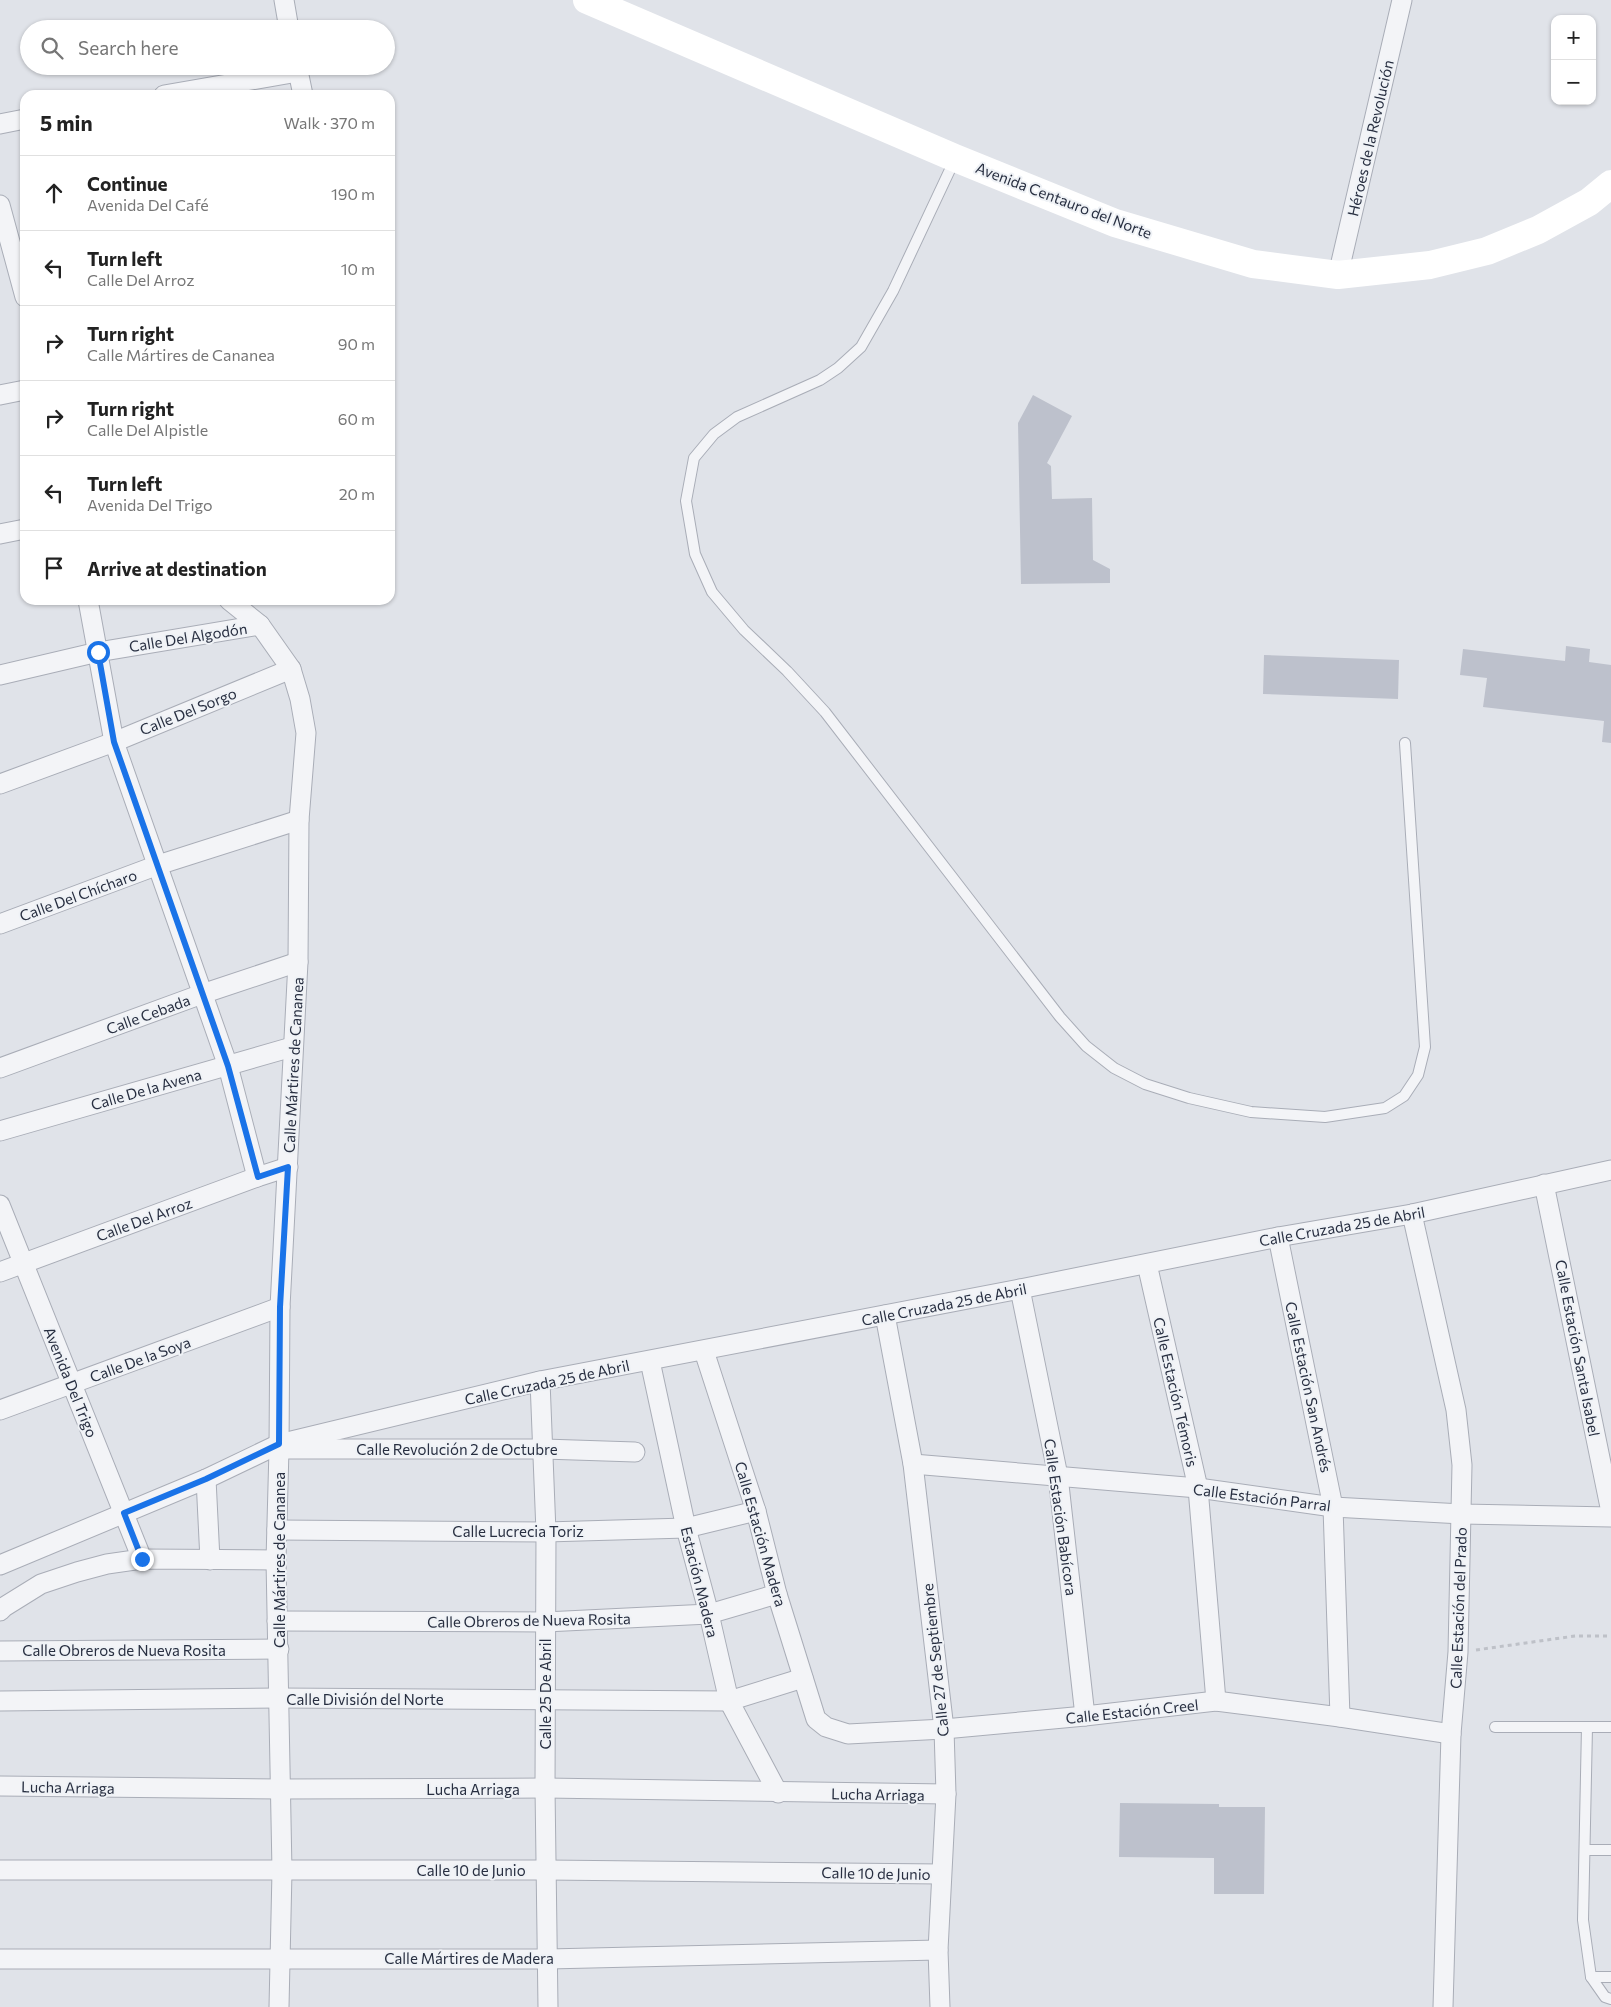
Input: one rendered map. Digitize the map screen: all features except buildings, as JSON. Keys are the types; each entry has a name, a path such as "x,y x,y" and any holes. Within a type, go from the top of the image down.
{"main road":[{"name":"Avenida Centauro del Norte","path":"587,0 955,158 1116,223 1253,264 1338,275 1430,265 1487,251 1538,230 1589,202 1611,184"}],"street":[{"path":"284,0 288,20"},
{"name":"Héroes de la Revolución","path":"1338,275 1402,0"},
{"path":"190,90 266,75"},
{"path":"298,75 302,90"},
{"path":"0,124 20,121"},
{"path":"0,205 20,278"},
{"path":"0,395 20,391"},
{"path":"0,534 20,530"},
{"path":"89,605 114,742 228,1066 258,1177"},
{"name":"Calle Mártires de Cananea","path":"235,605 260,625 291,669 300,699 306,733 299,820 298,962 292,1047 288,1167 280,1307 276,1560 282,1871 279,2007"},
{"name":"Calle Del Algodón","path":"0,675 98,652 260,625"},
{"name":"Calle Del Sorgo","path":"0,784 114,742 291,669"},
{"name":"Calle Del Chícharo","path":"0,924 158,866 299,820"},
{"name":"Calle Cebada","path":"0,1068 202,994 298,962"},
{"name":"Calle De la Avena","path":"0,1131 292,1047"},
{"name":"Calle Del Arroz","path":"0,1272 288,1167"},
{"name":"Calle Cruzada 25 de Abril","path":"279,1447 540,1381 1020,1289 1278,1237 1412,1214 1611,1170"},
{"name":"Calle Estación Santa Isabel","path":"1544,1184 1611,1512"},
{"name":"Avenida Del Trigo","path":"0,1205 142,1559"},
{"name":"Calle Estación del Prado","path":"1412,1214 1456,1410 1462,1465 1458,1652 1451,1734 1443,2007"},
{"name":"Calle Estación San Andrés","path":"1278,1237 1333,1507 1340,1717"},
{"name":"Calle Estación Témoris","path":"1147,1264 1198,1488 1216,1701"},
{"name":"Calle Estación Babícora","path":"1020,1289 1058,1476 1085,1716"},
{"name":"Calle De la Soya","path":"0,1410 280,1307"},
{"name":"Calle 27 de Septiembre","path":"885,1315 913,1464 944,1729 946,1794 938,1950 940,2007"},
{"name":"Calle Estación Madera","path":"704,1350 756,1511 777,1594 816,1719"},
{"name":"Estación Madera","path":"650,1361 686,1528 710,1614 730,1701 778,1793"},
{"name":"Calle 25 De Abril","path":"540,1381 546,1532 545,1788 548,2007"},
{"path":"0,1565 279,1447"},
{"name":"Calle Revolución 2 de Octubre","path":"279,1447 544,1448 635,1452"},
{"name":"Calle Estación Parral","path":"913,1464 1198,1488 1333,1507 1462,1514 1611,1517"},
{"path":"206,1479 210,1560"},
{"name":"Calle Lucrecia Toriz","path":"277,1530 546,1532 686,1528 756,1511"},
{"path":"1,1604 41,1584 107,1564 142,1559 276,1560"},
{"name":"Calle Obreros de Nueva Rosita","path":"277,1620 545,1622 710,1614 777,1594"},
{"name":"Calle Obreros de Nueva Rosita","path":"0,1651 278,1649"},
{"name":"Calle División del Norte","path":"0,1701 278,1698 730,1701 803,1678"},
{"name":"Calle Estación Creel","path":"816,1719 826,1727 848,1734 944,1729 1085,1716 1216,1701 1451,1734"},
{"name":"Lucha Arriaga","path":"0,1786 280,1789 545,1788 778,1793 946,1794"},
{"name":"Calle 10 de Junio","path":"0,1870 546,1870 941,1874"},
{"name":"Calle Mártires de Madera","path":"0,1959 548,1959 938,1950"}],"lane":[{"path":"955,158 893,291 861,347 838,368 820,380 737,417 714,434 694,458 686,501 695,554 712,592 744,630 826,712 1060,1017 1086,1046 1114,1068 1145,1084 1189,1098 1251,1112 1325,1117 1385,1108 1404,1096 1418,1075 1425,1047 1405,743"},
{"path":"1495,1727 1611,1728"},
{"path":"1587,1728 1583,1920 1591,1977 1601,1992 1611,1999"},
{"path":"1584,1850 1611,1850"},
{"path":"1591,1977 1611,1978"}],"path":[{"path":"1458,1652 1575,1636 1611,1636"}],"route":[{"path":"98,652 114,742 228,1066 258,1177 288,1167 280,1307 279,1444 206,1479 124,1513 142,1559"}]}
